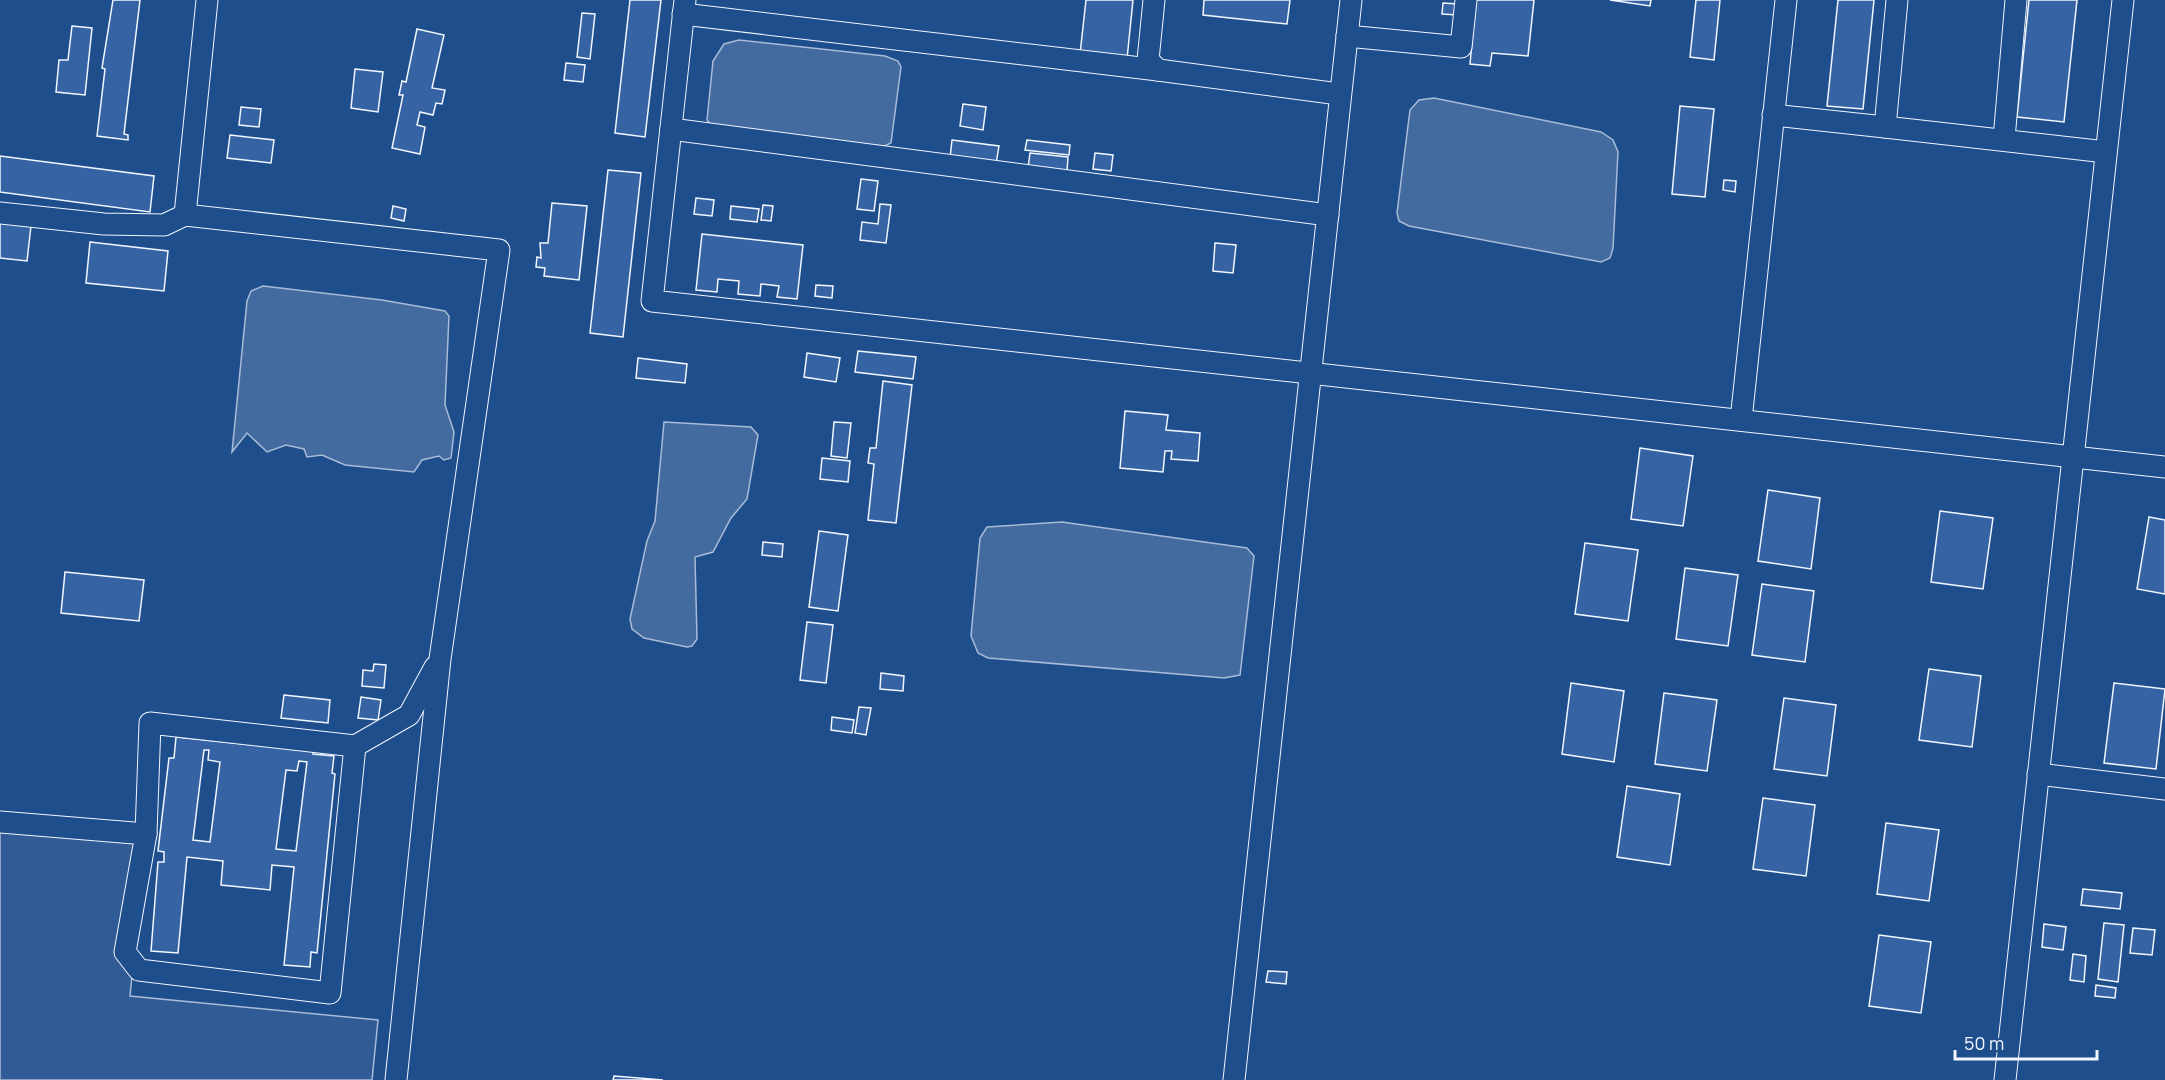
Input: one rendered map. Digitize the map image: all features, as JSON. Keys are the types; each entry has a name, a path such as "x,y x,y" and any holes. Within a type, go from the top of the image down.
{"street":[{"path":"185,215 207,0"},
{"path":"1154,0 1148,60 1158,70"},
{"path":"1234,1080 1328,215 1339,94 1351,0"},
{"path":"1347,36 1461,47 1466,0"},
{"path":"1741,420 1786,0"},
{"path":"1885,127 1897,0"},
{"path":"2004,139 2016,0"},
{"path":"2005,1080 2123,0"},
{"path":"1339,94 684,7 652,301 2165,467"},
{"path":"1773,115 2106,152"},
{"path":"671,129 1328,215"},
{"path":"0,213 104,224 164,225 185,215 500,250 440,659 396,1080"},
{"path":"355,746 353,792 330,993 139,970 124,952 146,834 150,723 355,746 409,715 440,659"},
{"path":"2038,774 2165,789"},
{"path":"0,822 146,834"}],"shaded area":[{"path":"739,40 885,56 898,61 901,67 891,143 882,147 711,125 707,120 713,61 724,44"},
{"path":"1434,98 1601,132 1613,140 1618,152 1613,248 1610,258 1601,262 1409,226 1399,221 1397,213 1410,110 1419,100"},
{"path":"263,286 382,300 445,311 449,316 445,405 454,432 451,458 444,460 439,456 422,460 414,472 345,465 322,455 307,457 304,449 286,445 267,452 247,433 232,452 247,301 251,291"},
{"path":"664,422 751,427 758,435 747,499 731,518 713,552 695,557 697,639 692,646 687,647 644,638 632,629 630,619 647,541 655,521"},
{"path":"1062,522 1247,548 1254,556 1240,675 1224,678 988,658 978,653 971,636 980,538 987,527"},
{"path":"0,820 146,834 130,996 378,1020 372,1080 0,1080"}],"building":[{"path":"113,0 140,0 124,134 128,135 128,140 97,136 105,69 102,68"},
{"path":"630,0 661,0 645,137 615,133"},
{"path":"1086,0 1133,0 1127,59 1080,54"},
{"path":"1204,0 1290,0 1287,24 1203,15"},
{"path":"1476,0 1534,0 1528,56 1492,53 1490,66 1470,64"},
{"path":"1610,0 1651,0 1650,6"},
{"path":"1696,0 1720,0 1714,60 1690,57"},
{"path":"1838,0 1874,0 1863,109 1827,106"},
{"path":"2029,0 2077,0 2064,122 2017,117"},
{"path":"1443,3 1458,4 1457,15 1442,14"},
{"path":"582,13 595,14 590,59 577,57"},
{"path":"72,26 92,28 85,95 56,92 59,60 68,60"},
{"path":"417,29 444,35 432,88 445,90 442,104 436,103 433,115 420,112 417,125 425,127 420,154 392,148 403,95 399,95 402,81 406,82"},
{"path":"566,63 585,65 583,82 564,80"},
{"path":"355,69 383,72 378,112 351,108"},
{"path":"963,104 986,107 983,130 960,126"},
{"path":"1680,106 1714,109 1705,197 1672,194"},
{"path":"241,107 261,109 259,127 239,125"},
{"path":"230,135 274,140 271,163 227,158"},
{"path":"952,140 999,146 996,164 950,158"},
{"path":"1027,140 1070,145 1069,155 1025,150"},
{"path":"1030,153 1068,157 1067,172 1028,168"},
{"path":"1095,153 1113,155 1111,171 1093,169"},
{"path":"0,156 154,176 150,212 0,192"},
{"path":"608,170 641,173 623,337 590,333"},
{"path":"861,179 878,181 874,211 857,209"},
{"path":"1724,180 1736,181 1735,192 1723,190"},
{"path":"696,198 714,200 712,216 694,214"},
{"path":"552,203 587,206 579,280 544,276 545,268 536,267 537,257 541,258 540,243 548,243"},
{"path":"880,204 891,205 886,243 860,240 862,222 878,224"},
{"path":"763,205 773,206 771,221 761,220"},
{"path":"393,206 406,209 404,221 391,218"},
{"path":"731,206 759,209 757,222 730,219"},
{"path":"0,223 31,226 27,261 0,258"},
{"path":"702,234 803,245 797,299 777,297 779,286 761,284 760,296 738,294 739,281 718,279 717,292 696,290"},
{"path":"90,242 168,251 164,291 86,283"},
{"path":"1215,243 1236,245 1233,273 1213,271"},
{"path":"816,285 833,286 832,298 815,296"},
{"path":"858,351 916,357 913,379 855,372"},
{"path":"807,353 840,358 836,382 804,377"},
{"path":"638,358 687,364 685,383 636,378"},
{"path":"883,381 912,385 896,523 868,520 874,464 868,463 870,448 876,448"},
{"path":"1125,411 1168,415 1166,430 1200,433 1198,461 1171,459 1172,451 1165,451 1163,472 1120,468"},
{"path":"834,422 851,423 847,458 831,456"},
{"path":"1640,448 1693,456 1683,526 1631,519"},
{"path":"822,458 850,461 848,482 820,479"},
{"path":"1768,490 1820,498 1811,569 1758,561"},
{"path":"1940,511 1993,518 1983,589 1931,582"},
{"path":"2149,517 2165,520 2165,594 2137,589"},
{"path":"819,531 848,535 838,611 809,607"},
{"path":"763,542 783,544 782,557 762,555"},
{"path":"1585,543 1638,550 1628,621 1575,614"},
{"path":"1685,568 1738,575 1728,646 1676,639"},
{"path":"65,572 144,580 139,621 61,613"},
{"path":"1762,584 1814,591 1805,662 1752,655"},
{"path":"807,622 833,625 826,683 800,680"},
{"path":"374,664 386,665 384,688 362,686 363,670 373,671"},
{"path":"1929,669 1981,676 1972,747 1919,740"},
{"path":"881,673 904,676 903,691 880,689"},
{"path":"1571,683 1624,691 1614,762 1562,754"},
{"path":"2114,683 2165,689 2156,769 2104,763"},
{"path":"1664,693 1717,700 1707,771 1655,764"},
{"path":"284,695 330,700 328,723 281,718"},
{"path":"361,697 381,700 378,720 358,718"},
{"path":"1784,698 1836,705 1827,776 1774,769"},
{"path":"859,707 871,708 866,735 855,733"},
{"path":"832,717 854,720 852,733 831,730"},
{"path":"176,737 313,751 313,754 334,756 332,773 335,774 317,953 311,952 310,967 284,965 294,867 272,865 270,890 221,885 223,861 187,857 178,953 151,951 158,862 164,862 164,852 158,851 169,758 174,758","holes":["204,750 209,750 208,760 220,762 210,842 193,840","299,761 307,762 296,851 276,849 286,770 297,771"]},
{"path":"1627,786 1680,794 1670,865 1617,857"},
{"path":"1763,798 1815,805 1806,876 1753,869"},
{"path":"1886,823 1939,830 1929,901 1877,894"},
{"path":"2083,889 2122,893 2120,909 2081,905"},
{"path":"2104,923 2124,925 2118,982 2098,979"},
{"path":"2044,924 2066,927 2063,950 2042,947"},
{"path":"2133,928 2155,930 2152,955 2130,953"},
{"path":"1879,935 1931,942 1921,1013 1869,1006"},
{"path":"2073,954 2086,956 2084,982 2070,980"},
{"path":"1268,971 1287,972 1286,984 1266,982"},
{"path":"2096,985 2116,988 2115,998 2095,996"},
{"path":"614,1076 663,1080 613,1080"}]}
